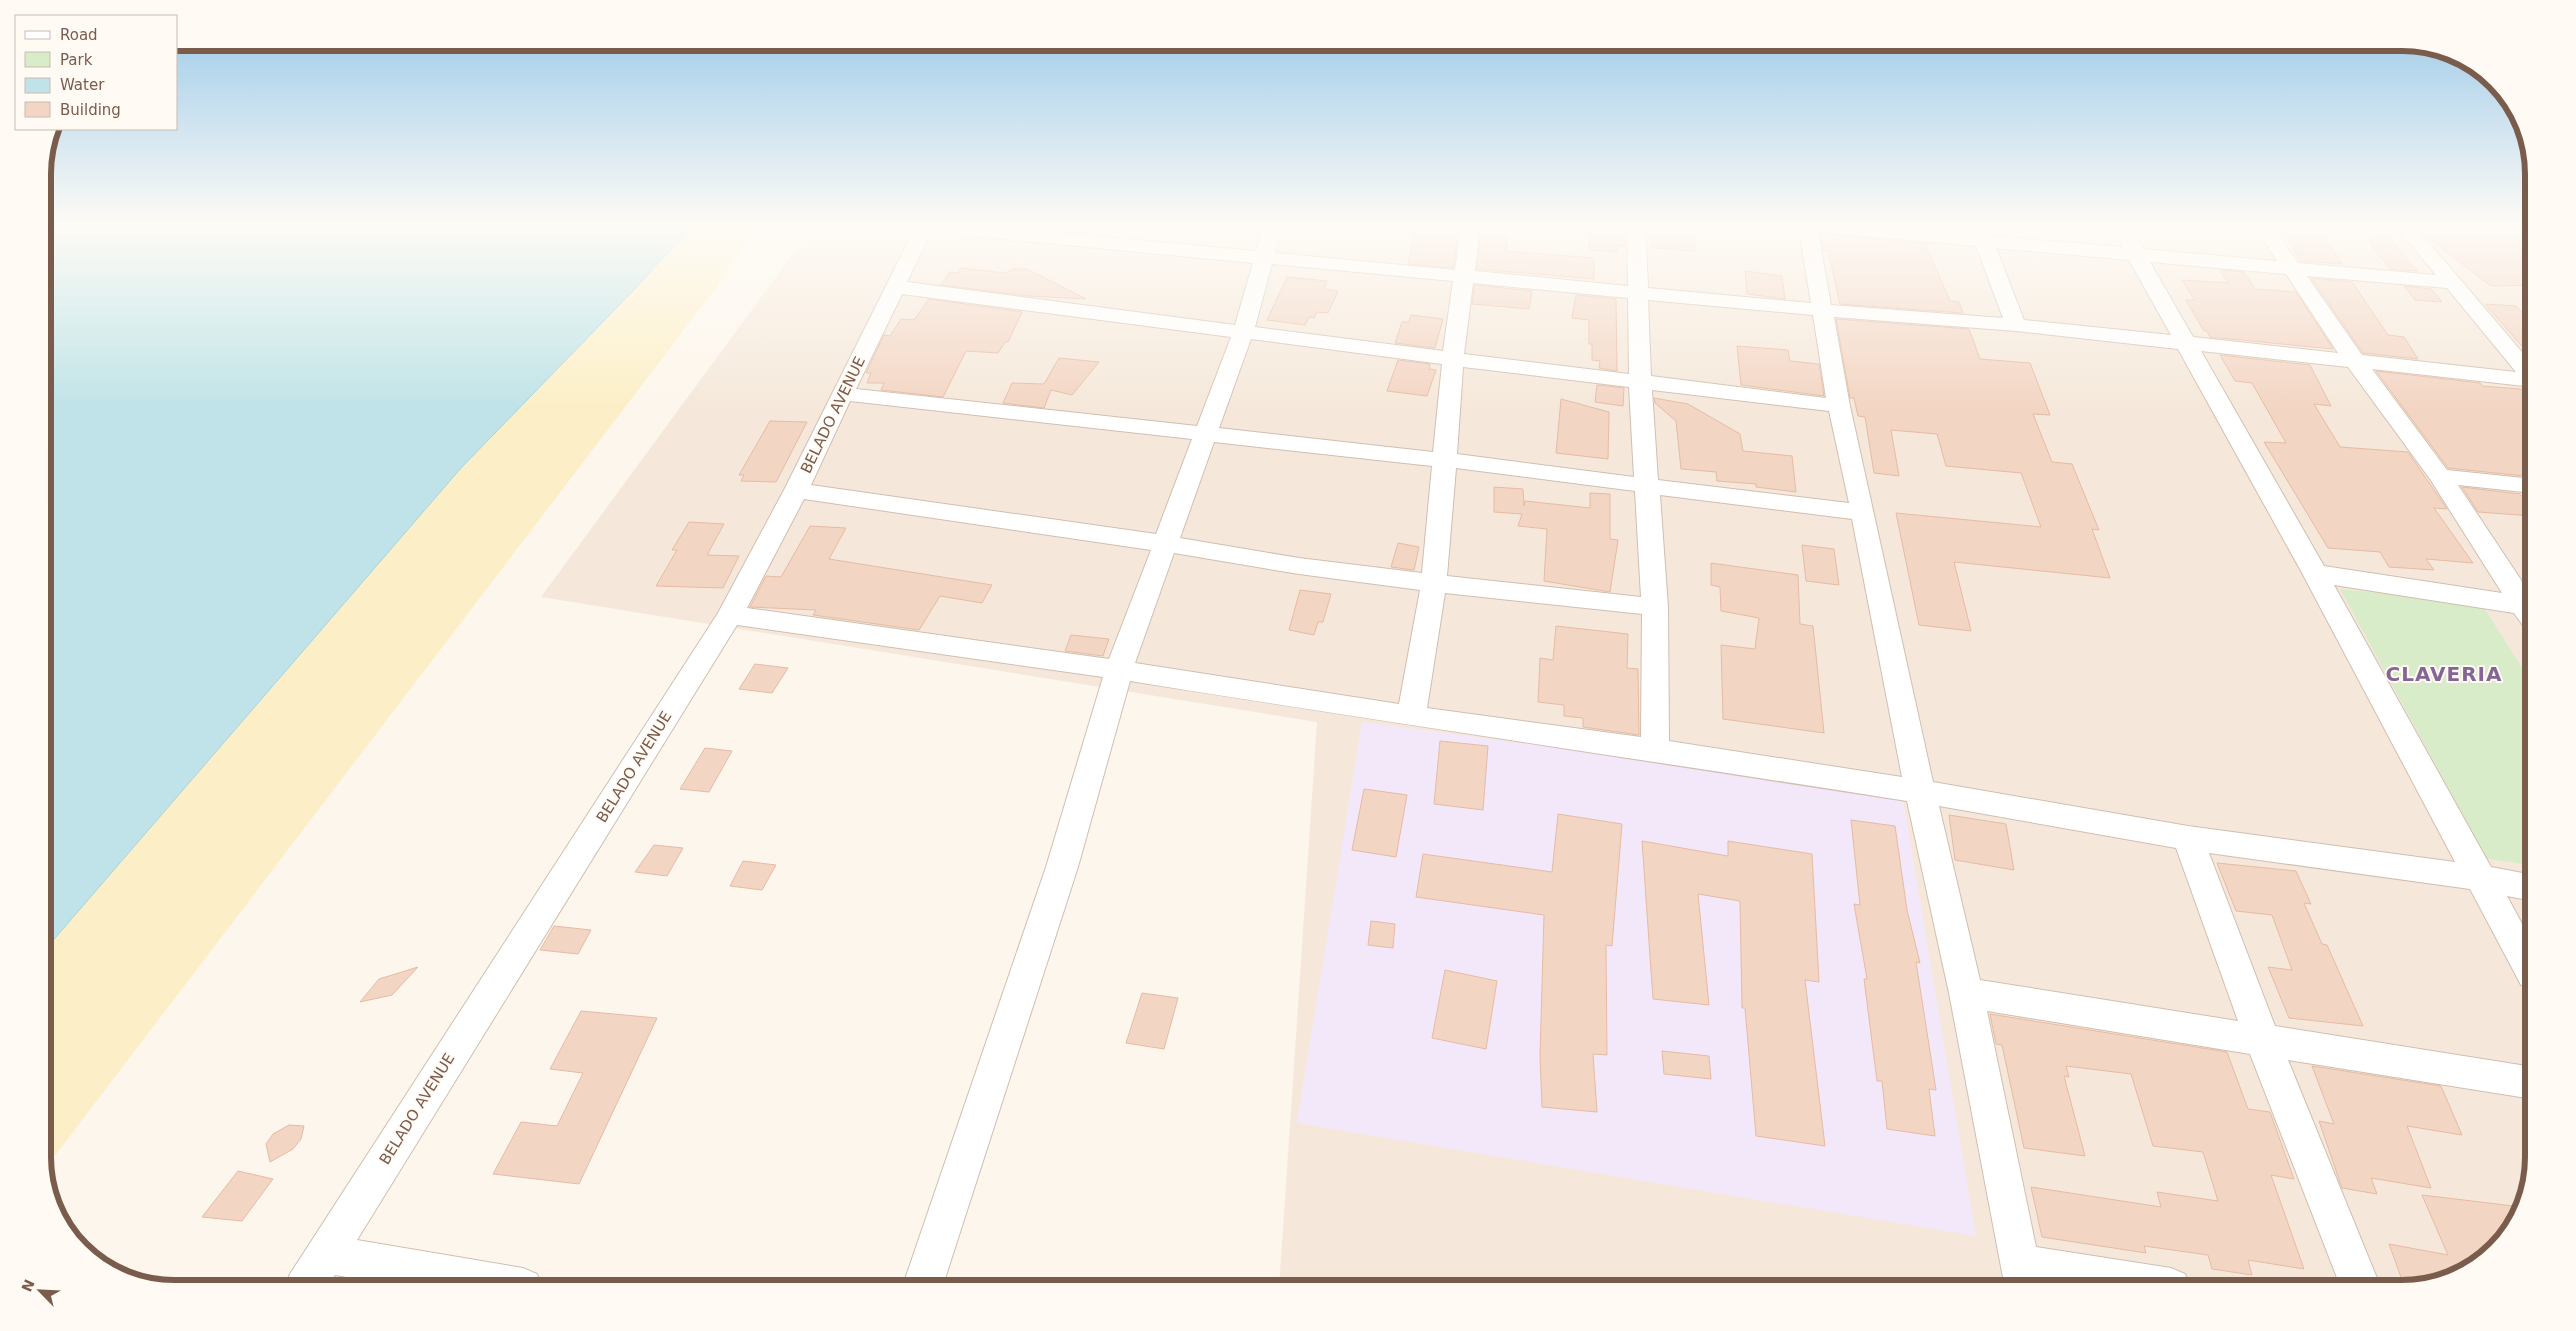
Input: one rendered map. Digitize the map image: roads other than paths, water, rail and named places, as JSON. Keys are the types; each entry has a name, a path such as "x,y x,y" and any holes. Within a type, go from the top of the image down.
{"street":[{"path":"925,1280 1062,867 1119,670 1167,544 1242,332 1255,286"},
{"path":"1411,716 1434,584 1446,460 1453,359 1464,286"},
{"path":"1574,286 1822,310 2016,325 2524,378"},
{"path":"1637,286 1645,485 1655,607 1655,750"},
{"path":"1817,286 1839,406 1920,790 1966,993 2022,1276 2072,1280"},
{"path":"2001,286 2016,325"},
{"path":"2154,286 2315,573 2525,958"},
{"path":"2303,286 2354,360 2440,476 2524,603"},
{"path":"2456,286 2524,368"},
{"path":"896,287 1453,359 1839,406"},
{"name":"BELADO AVENUE","path":"309,1280 730,615 796,490 896,287"},
{"path":"843,394 1206,432 1446,460 1863,513"},
{"path":"2440,476 2524,485"},
{"path":"796,490 1167,544 1299,566 1434,584 1655,607"},
{"path":"2315,573 2524,610"},
{"path":"730,615 1119,670 1411,716 1920,790 2188,838 2482,878 2525,886"},
{"path":"2188,838 2263,1042 2358,1280"},
{"path":"1966,993 2263,1042 2525,1082"},
{"path":"326,1254 477,1280"}],"water":[{"path":"52,286 637,286 461,468 52,942"}],"district":[{"name":"CLAVERIA","path":"2444,674"}]}
